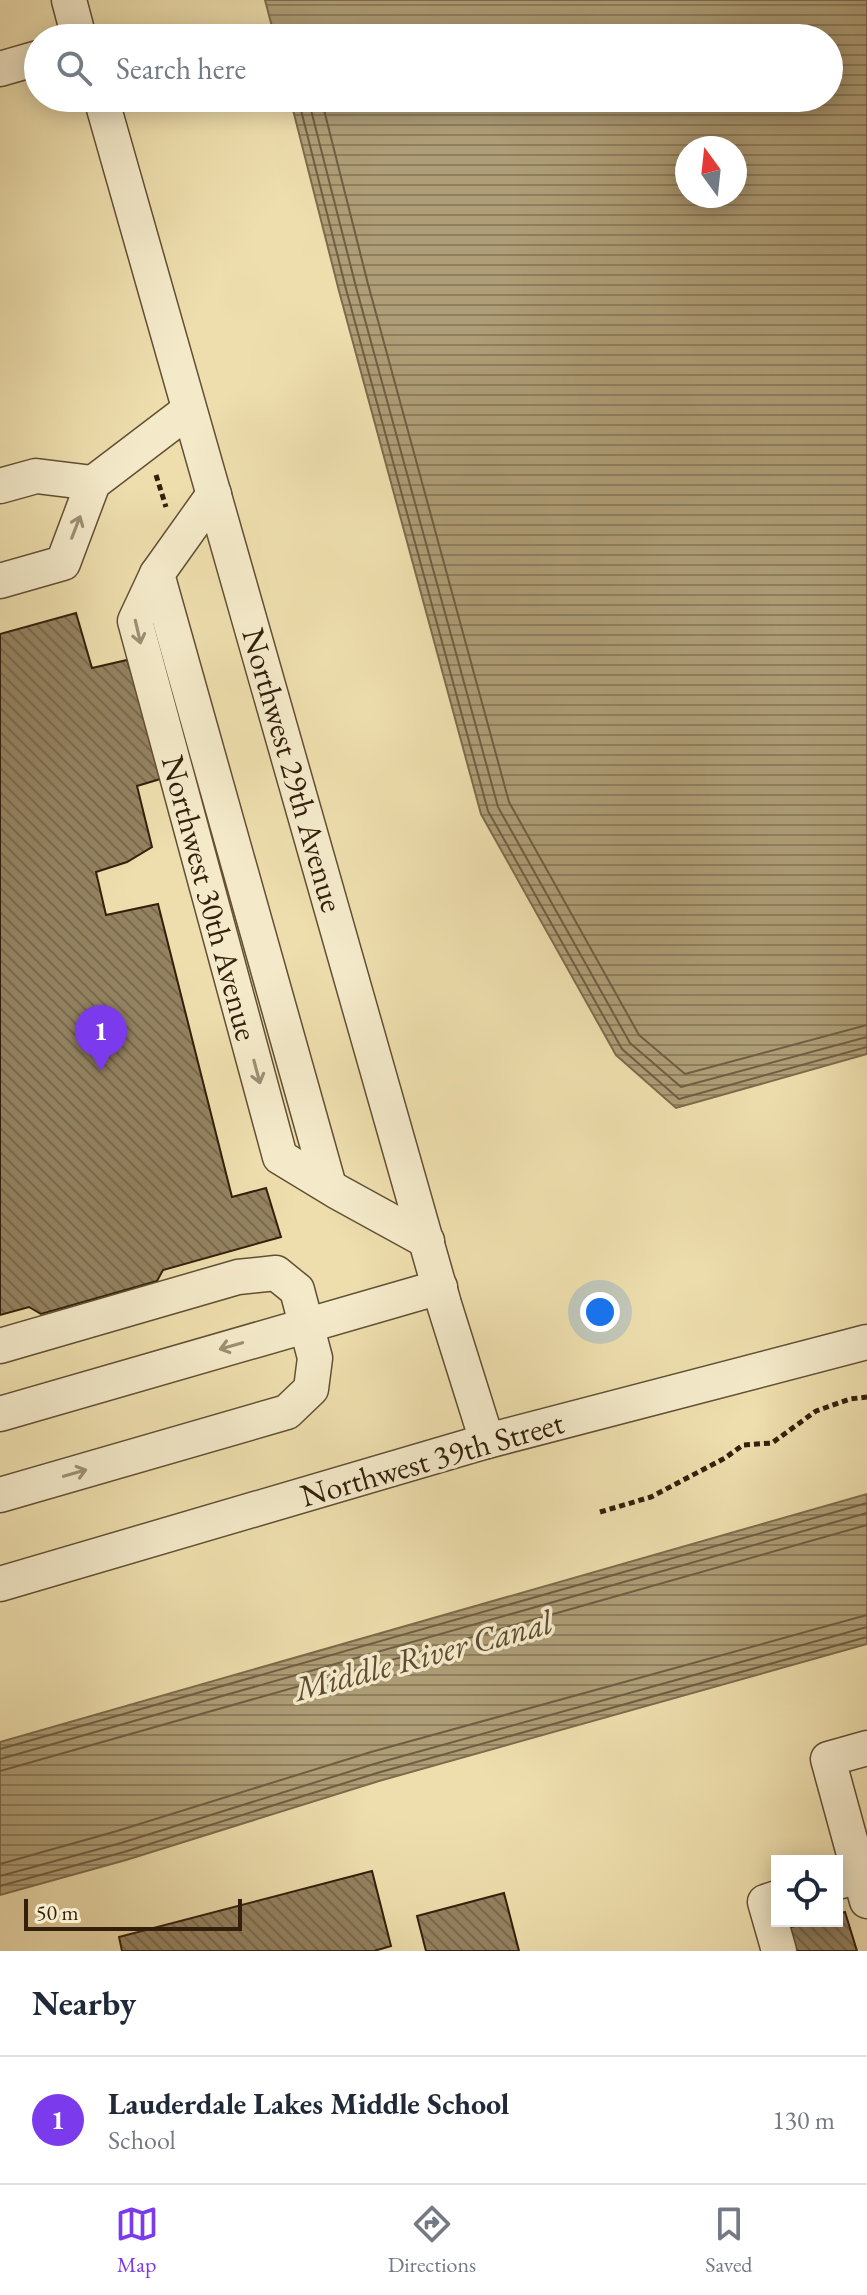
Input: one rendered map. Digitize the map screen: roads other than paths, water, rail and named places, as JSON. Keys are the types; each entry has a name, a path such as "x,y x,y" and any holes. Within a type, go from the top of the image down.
{"street":[{"path":"69,0 75,24"},
{"path":"0,69 24,62"},
{"name":"Northwest 29th Avenue","path":"105,112 440,1287 487,1441"},
{"path":"0,581 63,563 93,483 189,410"},
{"path":"0,486 36,476 93,483"},
{"name":"Northwest 30th Avenue","path":"214,494 157,574 135,621 280,1157 427,1241"},
{"path":"0,1346 238,1277 276,1273 297,1290 315,1358 311,1389 287,1412 0,1495"},
{"path":"0,1414 306,1323 440,1287"},
{"name":"Northwest 39th Street","path":"0,1584 487,1441 867,1342"},
{"path":"858,1883 828,1759 867,1748"},
{"path":"771,1900 765,1902 771,1923"},
{"path":"772,1927 779,1951"}],"water":[{"path":"265,0 867,0 867,1054 676,1108 616,1055 481,814 294,112 843,112 843,24 271,24"},
{"name":"Middle River Canal","path":"867,1494 867,1644 379,1781 126,1860 0,1895 0,1742"}],"place":[{"name":"Lauderdale Lakes Middle School","path":"101,1071"}]}
